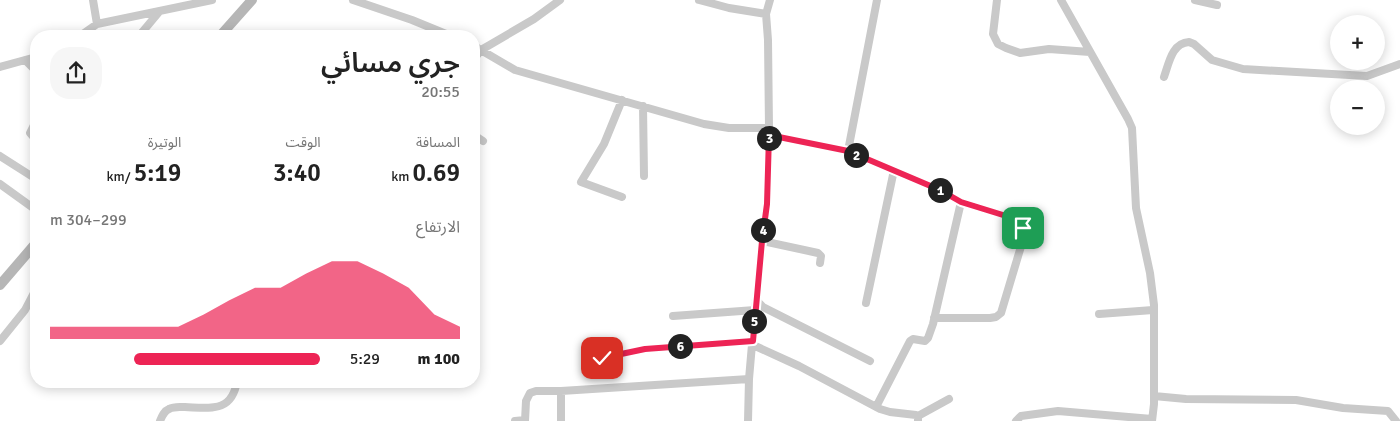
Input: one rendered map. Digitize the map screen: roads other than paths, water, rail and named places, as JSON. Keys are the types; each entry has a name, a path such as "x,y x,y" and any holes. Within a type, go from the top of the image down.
{"street":[{"path":"93,0 96,24"},
{"path":"88,30 96,24 212,0"},
{"path":"225,30 252,0"},
{"path":"353,0 436,30"},
{"path":"480,46 534,19 560,0"},
{"path":"700,0 729,8 766,14"},
{"path":"748,421 749,379 755,310 767,204 769,132 766,14 770,0"},
{"path":"848,151 877,0"},
{"path":"997,0 993,34 998,44 1020,53 1049,48 1090,52"},
{"path":"1016,421 1021,416 1058,411 1152,420 1154,396 1153,310 1150,273 1136,208 1132,128 1061,0"},
{"path":"1194,0 1217,5"},
{"path":"144,30 159,12"},
{"path":"1164,77 1177,46 1189,42 1194,44 1212,60 1243,69 1367,76 1400,64"},
{"path":"480,50 515,70 717,127 769,132 848,151 940,190 961,202 1003,215 1023,228 1022,243 1000,313 990,318 934,318"},
{"path":"0,68 30,60"},
{"path":"26,61 30,65"},
{"path":"622,100 604,144 581,182 622,197"},
{"path":"643,106 644,176"},
{"path":"0,156 30,175"},
{"path":"866,303 894,170"},
{"path":"0,184 30,206"},
{"path":"876,407 910,341 914,339 927,340 934,318 961,202"},
{"path":"762,241 818,253 821,256 820,263"},
{"path":"2,280 30,250"},
{"path":"0,341 25,310 30,300"},
{"path":"756,300 763,307 870,360"},
{"path":"673,316 755,310"},
{"path":"1099,314 1153,310"},
{"path":"602,358 645,349 753,343 876,407 890,412 918,419 949,399"},
{"path":"514,421 525,421 526,401 530,393 536,391 749,379"},
{"path":"160,421 164,413 170,408 212,408 224,406 234,388"},
{"path":"561,391 561,421"},
{"path":"1154,396 1296,400 1343,408 1388,411 1396,421"}]}
